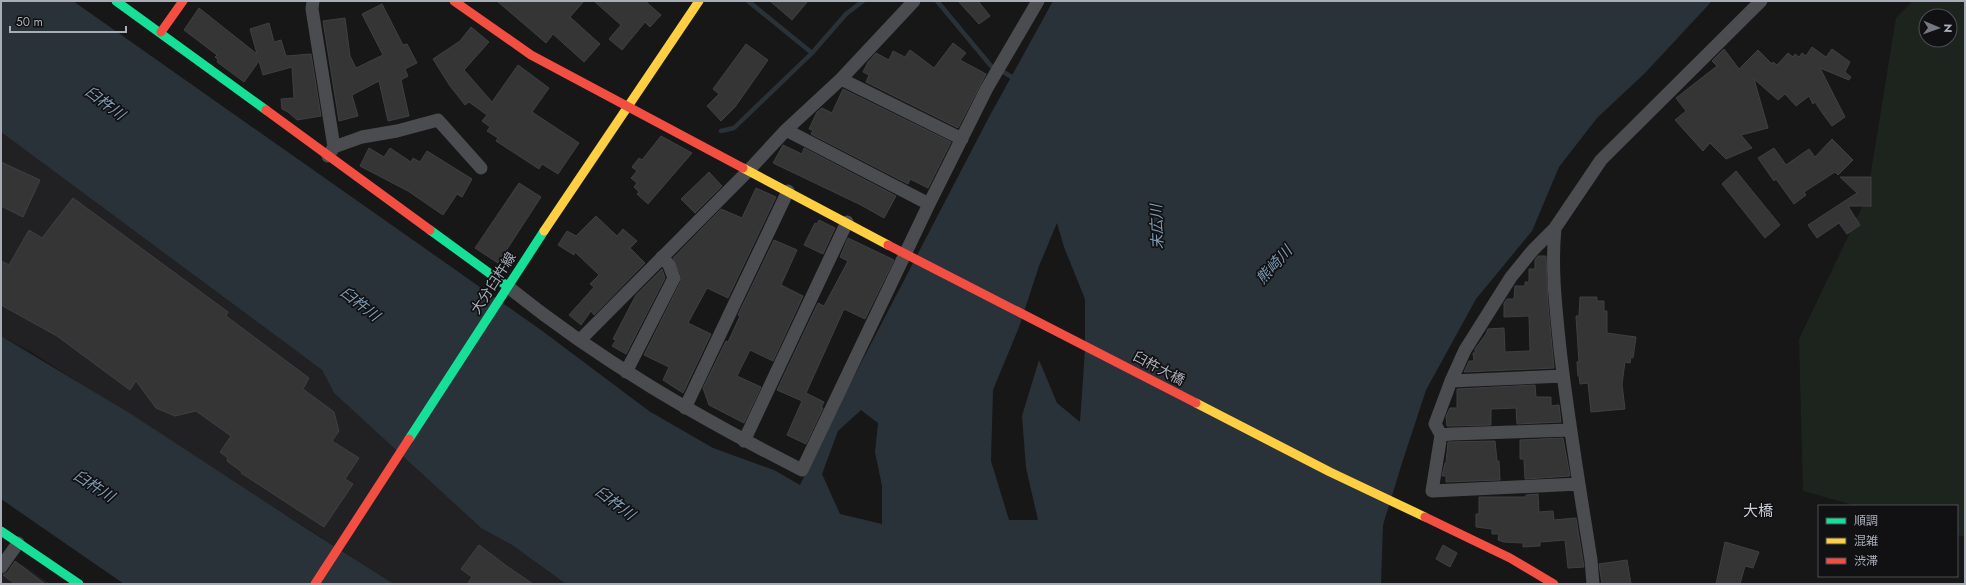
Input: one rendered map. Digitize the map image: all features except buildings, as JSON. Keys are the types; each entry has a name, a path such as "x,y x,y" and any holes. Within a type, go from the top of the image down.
{"street":[{"path":"116,1 331,151 505,290 626,372 685,408 744,441 802,470 929,204 987,88 1038,1"},
{"path":"161,32 183,1"},
{"path":"313,1 312,9 331,151"},
{"name":"臼杵大橋","path":"454,1 531,55 898,250 1330,472 1510,558 1554,584"},
{"name":"大分臼杵線","path":"315,584 505,290 627,105 699,1"},
{"path":"580,340 749,170 786,130 841,79 914,1"},
{"path":"1579,484 1432,491 1441,435 1435,424 1451,380 1465,350 1511,277 1533,250 1555,228 1601,160 1761,1"},
{"path":"841,79 962,139"},
{"path":"331,151 362,137 397,131 438,120 480,168"},
{"path":"786,130 929,204"},
{"path":"685,408 788,191"},
{"path":"744,441 847,222"},
{"path":"1555,228 1553,251 1555,302 1563,376 1593,584"},
{"path":"626,372 674,278 669,265 662,257"},
{"path":"1451,380 1563,376"},
{"path":"1441,435 1571,430"},
{"path":"1,531 79,584"},
{"path":"1,567 18,543"}],"shaded area":[{"path":"1913,1 1965,1 1965,537 1958,535 1958,505 1853,505 1803,491 1799,339 1867,197 1896,18"},
{"path":"1,132 322,370 334,393 481,528 512,545 566,584 394,584 31,352 1,336"},
{"path":"10,565 23,565 50,584 1,584 1,577"}],"water":[{"path":"1,1 73,1 541,330 649,411 713,448 774,470 800,485 849,386 988,119 1053,1 1712,1 1645,73 1597,118 1559,167 1532,231 1476,299 1426,390 1383,525 1381,584 566,584 512,545 481,528 334,393 322,370 1,132","holes":["1057,223 1064,247 1085,299 1085,350 1080,422 1057,403 1039,360 1022,416 1026,468 1038,520 1009,520 991,461 993,390 1019,327 1039,266","861,410 878,423 875,452 882,486 882,524 840,514 822,474 838,431"]},
{"name":"臼杵川","path":"1,336 131,414 394,584 124,584 1,499"}],"waterway":[{"path":"748,1 812,53"},
{"path":"721,131 734,128 812,53 846,14 863,1"},
{"path":"937,1 991,66"},
{"path":"1005,73 1015,79"}],"traffic: fast":[{"path":"116,1 266,110"},
{"path":"430,230 507,286"},
{"path":"409,439 544,231"},
{"path":"1,531 79,584"}],"traffic: slow":[{"path":"544,231 699,1"},
{"path":"743,168 888,245"},
{"path":"1196,403 1330,472 1425,517"}],"traffic: jam":[{"path":"161,32 183,1"},
{"path":"454,1 531,55 743,168"},
{"path":"266,110 430,230"},
{"path":"888,245 1196,403"},
{"path":"315,584 409,439"},
{"path":"1425,517 1510,558 1554,584"}],"district":[{"name":"大橋","path":"1758,511"}],"water label":[{"name":"末広川","path":"1157,227"},
{"name":"熊崎川","path":"1274,265"}]}
